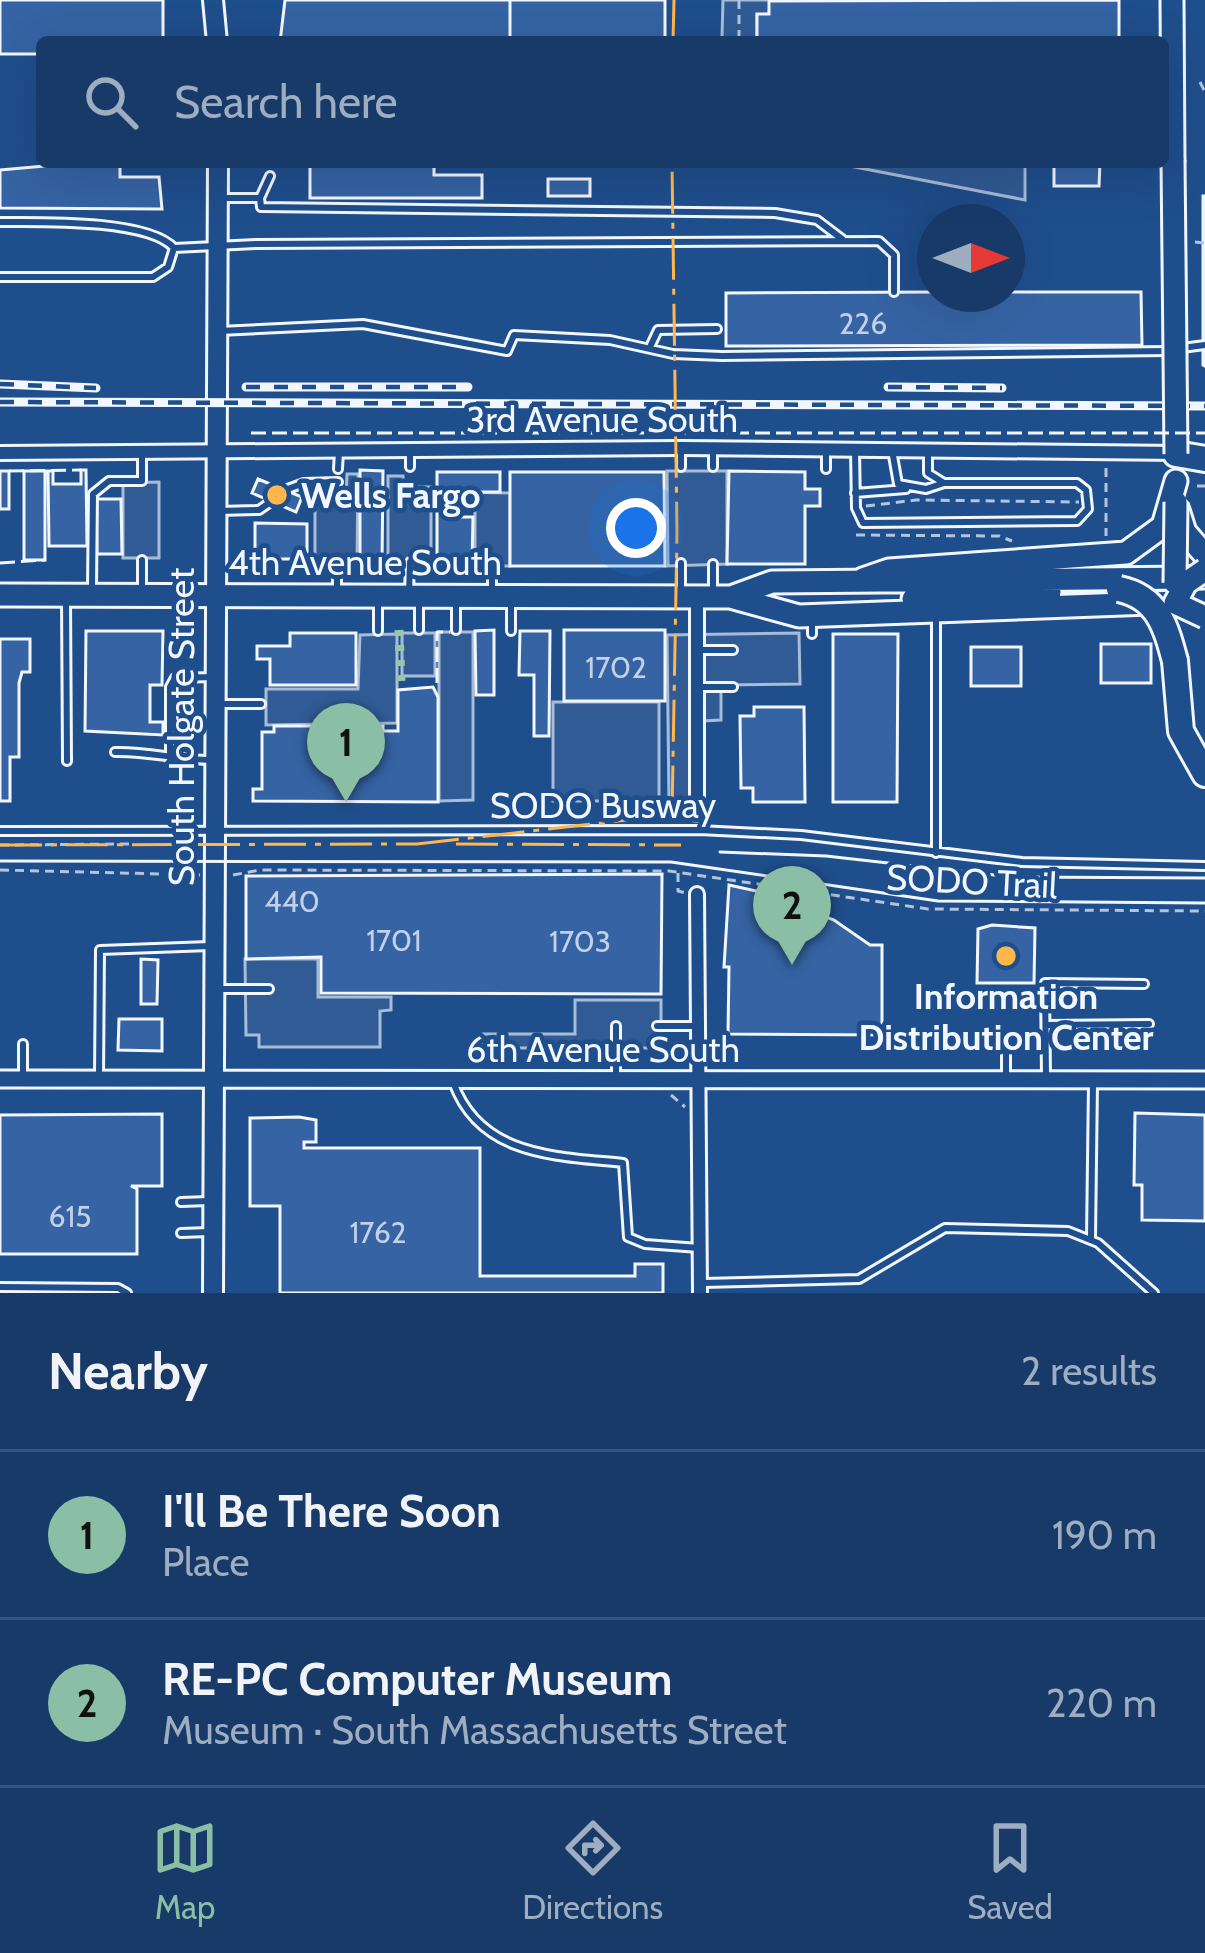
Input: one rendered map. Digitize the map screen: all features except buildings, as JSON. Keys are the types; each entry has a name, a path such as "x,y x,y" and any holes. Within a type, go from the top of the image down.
{"highway":[{"path":"1176,454 1205,456"},
{"path":"1119,589 1137,594 1156,610 1175,661"},
{"path":"1175,593 1181,730 1205,774"}],"main road":[{"path":"213,0 216,36"},
{"path":"1169,43 1172,0"},
{"path":"1169,64 1176,454 1185,532 1205,555"},
{"name":"South Holgate Street","path":"213,1293 218,168"},
{"path":"834,578 1126,553 1163,526 1183,490"},
{"path":"1175,593 1183,490"},
{"path":"1175,593 1205,573"},
{"name":"4th Avenue South","path":"0,595 705,597 772,582 834,578 1205,573"},
{"path":"807,617 1119,589 1175,593 1205,617"},
{"path":"705,597 807,617 1205,601"}],"street":[{"name":"3rd Avenue South","path":"0,453 713,448 1205,456"},
{"path":"697,814 697,650 705,597"},
{"path":"697,894 700,1288"},
{"name":"6th Avenue South","path":"0,1079 1205,1080"}],"lane":[{"path":"270,176 261,207 776,213 817,220 844,241"},
{"path":"218,199 260,198"},
{"path":"0,222 94,223 113,231 151,232 174,248 880,241 894,255 894,292"},
{"path":"0,277 153,277 168,266 174,248"},
{"path":"216,332 363,323 507,350 514,335 705,356 1145,354 1205,345"},
{"path":"650,347 658,330 717,329"},
{"path":"681,448 681,467"},
{"path":"713,448 713,467"},
{"path":"410,450 410,467"},
{"path":"826,450 826,469"},
{"path":"855,450 855,493 863,523 1077,521 1088,509 1086,490 1076,483 944,483 855,493"},
{"path":"892,450 893,480 906,489"},
{"path":"338,469 339,451"},
{"path":"928,451 928,473 944,483"},
{"path":"92,595 93,494 109,481 142,481 142,453"},
{"path":"285,490 304,483 338,482"},
{"path":"214,511 259,510 272,501"},
{"path":"337,559 337,595"},
{"path":"142,560 142,595"},
{"path":"410,562 419,630"},
{"path":"492,562 511,632"},
{"path":"681,563 705,597"},
{"path":"705,597 712,564"},
{"path":"66,594 67,761"},
{"path":"378,595 378,631"},
{"path":"456,595 456,630"},
{"path":"936,613 936,853"},
{"path":"697,650 733,650"},
{"path":"170,760 170,686 176,678 215,677"},
{"path":"697,687 733,687"},
{"path":"215,704 261,704"},
{"path":"116,752 214,760"},
{"name":"SODO Busway","path":"0,831 699,830 802,835 1022,862 1205,866"},
{"path":"99,1079 100,950 214,946"},
{"path":"1046,1080 1045,983 1144,984"},
{"path":"214,988 269,989"},
{"path":"1046,1025 1149,1024"},
{"path":"616,1026 616,1079"},
{"path":"657,1026 698,1026"},
{"path":"1006,1043 1006,1080"},
{"path":"22,1044 23,1079"},
{"path":"452,1079 463,1109 518,1151 623,1162 628,1238 699,1248"},
{"path":"1091,1240 1093,1080"},
{"path":"181,1202 213,1201"},
{"path":"700,1288 859,1279 945,1228 1068,1231 1091,1240 1154,1293"},
{"path":"181,1232 213,1232"},
{"path":"0,1287 105,1288 127,1293"}],"path":[{"path":"739,0 739,36"},
{"path":"1200,82 1205,92"},
{"path":"1195,242 1205,243"},
{"path":"1106,466 1106,542"},
{"path":"1183,490 1205,486"},
{"path":"866,506 916,500 1081,502"},
{"path":"1095,502 1106,502"},
{"path":"856,535 1010,538"},
{"path":"0,845 130,844"},
{"path":"0,870 197,875"},
{"name":"SODO Trail","path":"236,875 260,870 678,871 928,909 1205,911"},
{"path":"678,871 678,892 697,894"},
{"path":"664,1089 664,1095 678,1097 682,1107 690,1107"}],"shaded area":[{"path":"723,0 1079,0 770,1 769,14 757,15 757,36 722,36"},
{"path":"860,168 1025,168 1025,200"},
{"path":"667,471 727,471 727,564 668,566"},
{"path":"347,474 358,474 357,563 315,564 315,500 346,499"},
{"path":"388,476 403,476 404,487 431,487 431,564 388,565"},
{"path":"159,482 159,558 123,558 123,483"},
{"path":"449,492 510,493 510,566 475,566 475,503 449,502"},
{"path":"439,632 473,632 473,800 439,801"},
{"path":"402,633 435,633 435,676 402,676"},
{"path":"799,633 800,684 721,685 721,720 702,721 702,803 669,803 667,635"},
{"path":"397,634 397,723 266,725 266,689 358,689 360,635"},
{"path":"553,702 659,702 659,801 553,801"},
{"path":"245,959 318,959 318,997 391,997 391,1010 380,1011 380,1047 259,1047 259,1035 246,1035"},
{"path":"575,1000 661,1000 661,1048 482,1048 482,1034 575,1034"}],"tram line":[{"path":"720,852 826,856 1012,877 1205,878"},
{"path":"0,861 671,862 938,901 1205,903"}],"railway":[{"path":"0,384 96,388"},
{"path":"246,387 468,387"},
{"path":"888,387 1002,388"},
{"path":"0,402 1205,406"}],"hedge":[{"path":"399,630 401,682"}],"fence":[{"path":"251,433 1205,433"},
{"path":"9,471 81,470"},
{"path":"0,563 45,560"},
{"path":"437,683 437,632 450,632"}],"power":[{"path":"673,36 674,0"},
{"path":"417,844 672,815 677,533 672,168"},
{"path":"0,845 420,844"},
{"path":"456,844 681,845"}],"place":[{"name":"Wells Fargo","path":"277,495"},
{"name":"I'll Be There Soon","path":"346,802"},
{"name":"Information Distribution Center","path":"1006,956"},
{"name":"RE-PC Computer Museum","path":"792,965"}]}
